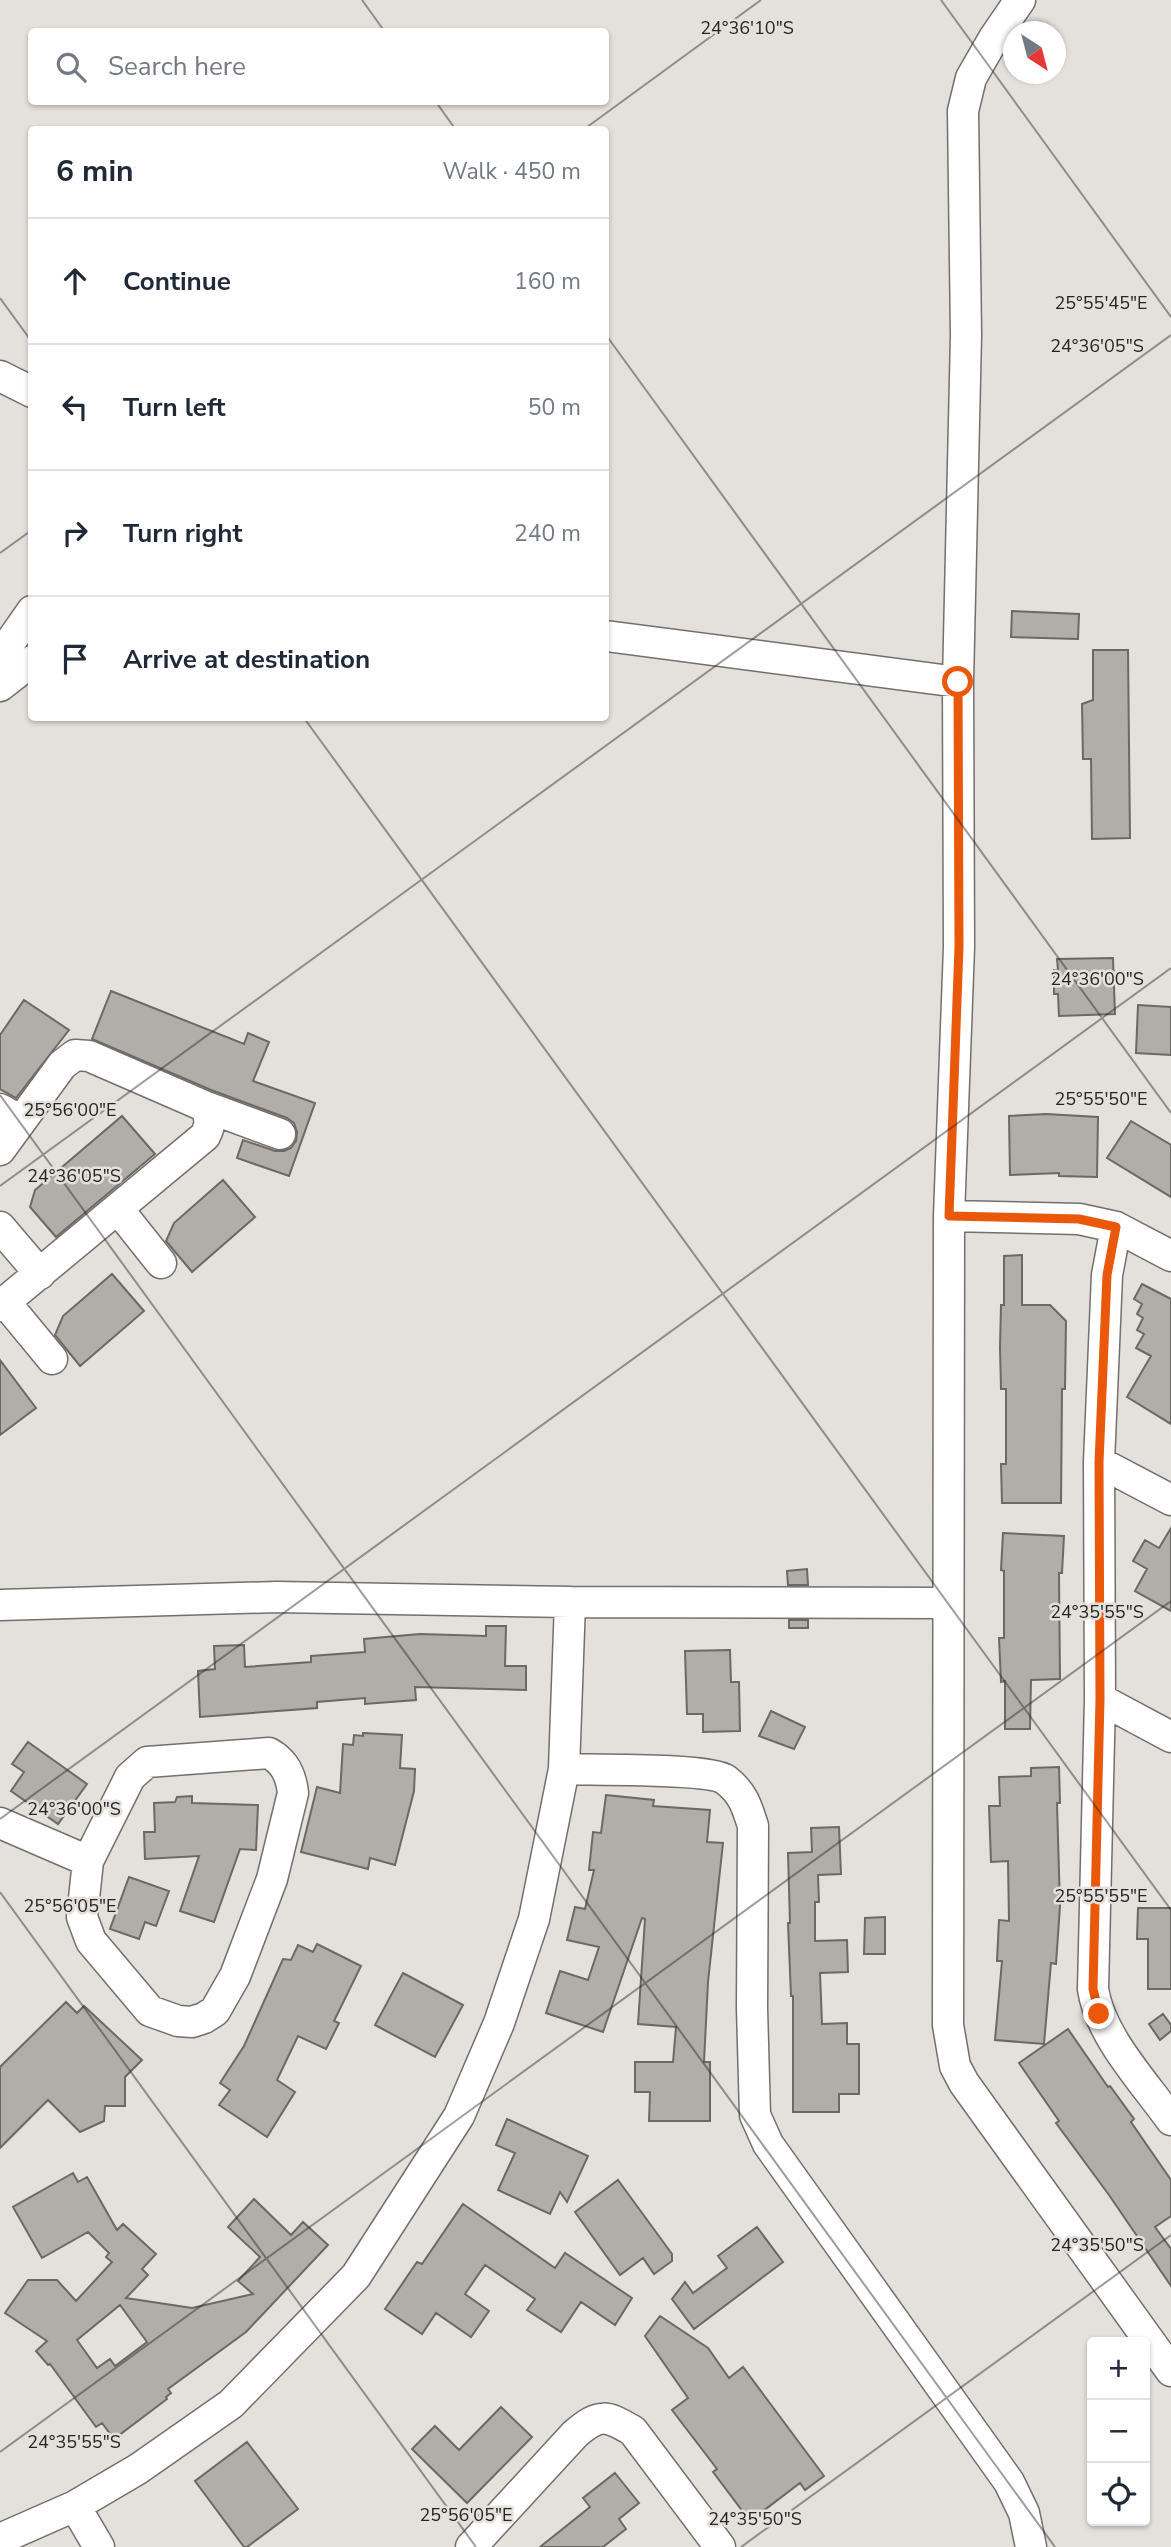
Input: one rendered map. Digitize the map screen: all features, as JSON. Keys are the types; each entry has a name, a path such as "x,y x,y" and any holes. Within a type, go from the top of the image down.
{"street":[{"path":"1020,0 971,78 963,111 966,335 958,682 959,947 949,1216 948,2025 955,2066 964,2083 1171,2371"},
{"path":"0,376 28,390"},
{"path":"0,652 11,642 28,617"},
{"path":"609,636 958,682"},
{"path":"0,686 28,664"},
{"path":"0,1150 10,1115 75,1055 89,1056 204,1106 280,1134"},
{"path":"52,1359 3,1304 205,1136 210,1126 210,1116 204,1106"},
{"path":"118,1209 161,1263"},
{"path":"949,1216 1079,1219 1116,1227 1171,1256"},
{"path":"0,1227 40,1273"},
{"path":"1116,1227 1107,1275 1099,1462 1100,1699 1093,1989 1094,2001 1106,2029 1171,2120"},
{"path":"1099,1462 1171,1500"},
{"path":"0,1605 275,1597 570,1602 947,1603"},
{"path":"0,2539 75,2505 138,2469 231,2404 356,2276 459,2116 499,2023 534,1919 564,1769 570,1602"},
{"path":"1100,1699 1171,1737"},
{"path":"269,1753 278,1758 292,1781 293,1793 272,1879 235,1976 215,2011 204,2018 192,2022 178,2021 150,2011 92,1941 82,1917 88,1861 130,1777 147,1762 269,1753"},
{"path":"564,1769 690,1772 724,1778 744,1798 753,1826 752,2008 755,2115 760,2129 768,2144 1009,2482 1024,2512 1031,2547"},
{"path":"0,1823 88,1861"},
{"path":"471,2547 575,2434 591,2420 604,2417 614,2419 633,2431 720,2547"},
{"path":"75,2505 99,2547"}],"building":[{"path":"1012,611 1079,614 1078,639 1011,637"},
{"path":"1093,650 1128,650 1130,838 1092,839 1091,759 1083,759 1082,704 1093,700"},
{"path":"1113,958 1115,1014 1059,1016 1058,994 1054,994 1057,959"},
{"path":"111,991 244,1044 248,1033 269,1042 253,1081 315,1103 289,1176 237,1158 243,1140 275,1151 291,1148 296,1141 297,1132 294,1123 287,1118 211,1090 92,1039"},
{"path":"24,1000 69,1030 16,1098 0,1089 0,1035"},
{"path":"1138,1005 1171,1007 1171,1055 1136,1053"},
{"path":"1046,1114 1098,1117 1097,1177 1059,1176 1059,1173 1010,1175 1009,1116"},
{"path":"122,1116 155,1154 56,1237 30,1207 35,1190"},
{"path":"1131,1121 1171,1145 1171,1197 1107,1158"},
{"path":"223,1180 255,1217 192,1272 166,1241 174,1223"},
{"path":"1022,1255 1022,1305 1050,1305 1066,1321 1065,1389 1062,1389 1061,1503 1002,1503 1001,1464 1006,1464 1006,1389 1001,1389 1000,1348 1001,1305 1004,1305 1004,1256"},
{"path":"112,1274 144,1311 80,1366 55,1335 63,1316"},
{"path":"1142,1284 1171,1299 1171,1424 1127,1397 1151,1356 1136,1348 1144,1334 1137,1330 1143,1318 1137,1314 1142,1304 1134,1299"},
{"path":"0,1360 36,1408 0,1435"},
{"path":"1171,1528 1171,1611 1135,1591 1147,1569 1133,1561 1145,1540 1159,1548"},
{"path":"1003,1533 1064,1536 1062,1573 1059,1573 1060,1679 1031,1680 1030,1729 1005,1729 1005,1681 1001,1682 999,1638 1004,1638 1004,1571 1001,1570"},
{"path":"807,1569 808,1585 788,1585 787,1571"},
{"path":"789,1620 808,1620 808,1628 789,1628"},
{"path":"486,1626 506,1626 505,1666 526,1666 526,1690 415,1687 416,1700 365,1704 365,1698 317,1702 317,1708 200,1717 198,1671 215,1669 214,1646 244,1645 245,1667 311,1662 311,1656 365,1652 364,1639 420,1634 486,1636"},
{"path":"730,1650 731,1682 739,1682 740,1731 703,1732 703,1714 687,1714 685,1651"},
{"path":"771,1711 805,1727 794,1749 759,1736"},
{"path":"363,1733 402,1735 400,1768 415,1769 414,1791 395,1865 370,1858 368,1869 301,1852 317,1787 340,1793 343,1744 353,1745 354,1735 363,1736"},
{"path":"28,1742 87,1784 58,1824 11,1791 24,1772 12,1764"},
{"path":"1059,1767 1060,1803 1057,1803 1060,1906 1056,1964 1051,1963 1044,2044 995,2040 1002,1961 997,1961 999,1920 1009,1921 1008,1861 991,1862 989,1806 1000,1806 999,1777 1031,1776 1031,1768"},
{"path":"606,1795 654,1800 653,1806 710,1810 707,1842 723,1843 708,1982 704,2062 710,2062 710,2121 649,2121 650,2092 635,2092 635,2062 673,2062 676,2027 638,2024 645,1919 642,1918 603,2032 546,2013 560,1971 588,1980 599,1947 567,1940 575,1907 585,1909 594,1870 589,1870 593,1832 601,1833"},
{"path":"192,1796 192,1803 258,1805 256,1850 240,1849 214,1922 180,1911 199,1856 145,1859 144,1832 155,1832 154,1803 175,1802 177,1797"},
{"path":"839,1827 841,1874 818,1875 819,1902 815,1902 815,1941 847,1940 848,1972 820,1973 822,2024 847,2023 847,2044 859,2044 859,2094 839,2094 839,2112 793,2112 793,1996 788,1923 788,1853 812,1852 811,1828"},
{"path":"129,1877 169,1891 156,1926 145,1922 139,1939 110,1929"},
{"path":"1138,1908 1171,1908 1171,1989 1148,1989 1148,1939 1137,1939"},
{"path":"885,1917 885,1954 864,1954 865,1918"},
{"path":"317,1944 361,1966 334,2021 339,2023 326,2049 298,2036 277,2080 295,2092 267,2137 219,2105 230,2090 220,2083 244,2046 283,1959 291,1960 298,1945 313,1952"},
{"path":"403,1973 463,2005 435,2057 375,2025"},
{"path":"66,2002 77,2013 84,2006 142,2060 125,2077 125,2106 105,2106 104,2121 80,2132 48,2100 0,2148 0,2067"},
{"path":"1163,2014 1171,2025 1171,2031 1160,2040 1149,2024"},
{"path":"1068,2029 1134,2119 1131,2122 1171,2180 1171,2216 1155,2227 1171,2249 1171,2286 1056,2123 1059,2121 1019,2063"},
{"path":"507,2119 588,2156 567,2202 560,2192 550,2214 498,2190 515,2153 496,2145"},
{"path":"73,2173 78,2182 87,2177 117,2230 123,2224 156,2254 142,2269 148,2275 126,2298 192,2308 253,2294 238,2281 260,2257 228,2227 254,2199 291,2235 303,2222 328,2245 246,2332 168,2389 171,2393 167,2399 114,2439 102,2423 96,2427 50,2364 36,2351 47,2341 5,2313 28,2280 57,2280 76,2301 112,2262 106,2257 109,2253 88,2232 42,2258 13,2207","holes":["120,2305 147,2342 115,2366 110,2359 97,2368 77,2340"]},
{"path":"618,2180 672,2254 672,2261 654,2274 643,2258 620,2275 575,2212"},
{"path":"463,2204 555,2268 565,2253 632,2298 615,2325 581,2302 561,2332 527,2310 535,2299 485,2265 465,2294 489,2311 471,2337 436,2313 422,2334 385,2309 417,2262 422,2264"},
{"path":"757,2227 783,2262 694,2329 672,2299 685,2282 693,2293 727,2268 718,2256"},
{"path":"660,2316 708,2348 729,2378 743,2367 824,2476 805,2490 800,2483 750,2521 713,2472 717,2469 672,2410 688,2398 645,2336"},
{"path":"501,2407 532,2437 467,2503 412,2449 435,2426 459,2450"},
{"path":"247,2442 298,2509 244,2547 195,2481"},
{"path":"615,2473 639,2503 619,2519 626,2529 603,2547 540,2547 590,2507 583,2498"}],"route":[{"path":"958,682 959,947 949,1216 1079,1219 1116,1227 1107,1275 1099,1462 1100,1699 1093,1989 1099,2014"}]}
